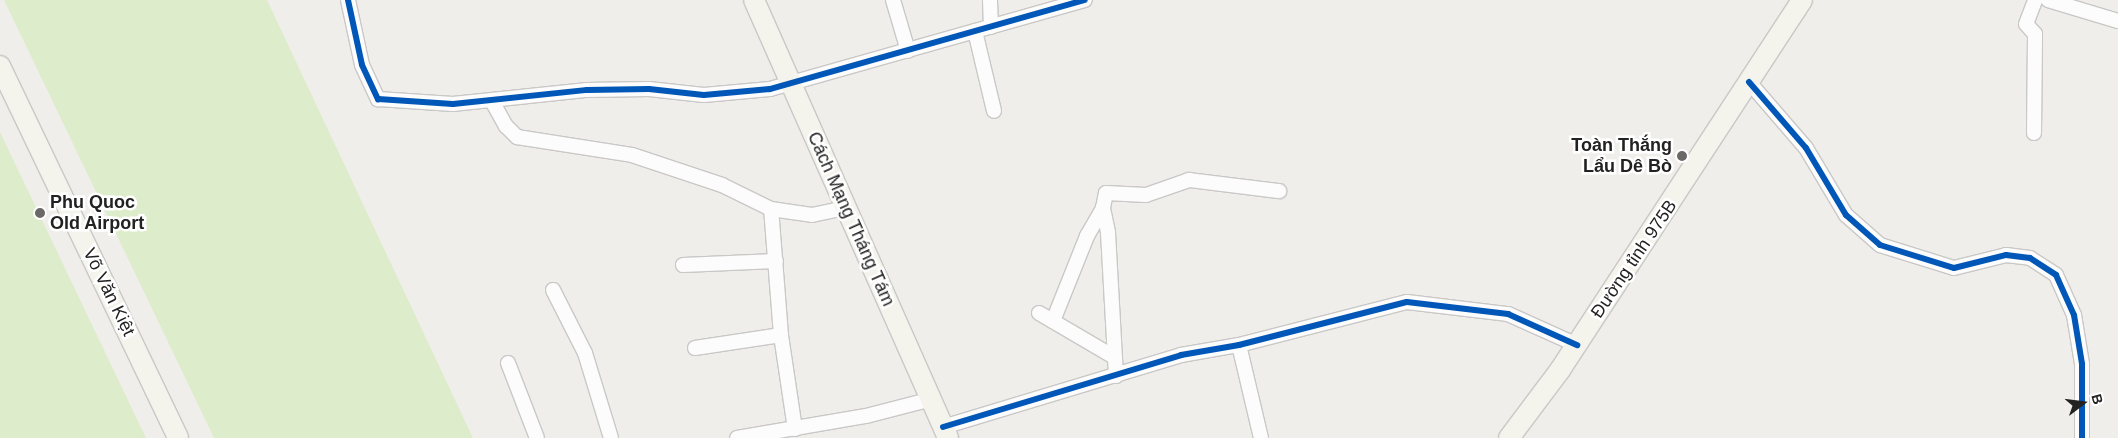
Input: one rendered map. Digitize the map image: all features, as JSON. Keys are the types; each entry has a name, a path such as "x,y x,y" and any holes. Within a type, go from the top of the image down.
{"street":[{"path":"348,0 362,65 378,99 453,104 587,90 649,89 704,95 790,85 1085,0"},
{"name":"Cách Mạng Tháng Tám","path":"754,0 790,85 946,432"},
{"path":"894,0 908,51"},
{"path":"990,0 991,27"},
{"name":"Đường tỉnh 975B","path":"1509,438 1577,345 1802,0"},
{"path":"2034,133 2035,34 2026,24 2035,0"},
{"path":"2048,0 2118,21"},
{"path":"975,31 994,111"},
{"name":"Võ Văn Kiệt","path":"0,66 178,438"},
{"path":"1750,82 1806,148 1846,215 1880,246 1954,268 2006,255 2030,258 2056,275 2074,315 2082,364 2082,438"},
{"path":"492,101 506,126 517,137 632,155 722,185 772,209 812,216 846,208"},
{"path":"1053,321 1086,236 1103,208 1106,193 1146,194 1189,180 1279,191"},
{"path":"1103,208 1108,232 1116,376"},
{"path":"772,209 781,335 795,429"},
{"path":"683,265 776,261"},
{"path":"553,290 585,353 611,438"},
{"path":"946,432 1048,392 1116,376 1181,355 1239,345 1407,302 1508,314 1577,345"},
{"path":"1039,313 1114,357"},
{"path":"695,348 781,335"},
{"path":"1239,345 1261,438"},
{"path":"508,363 537,438"},
{"path":"737,438 795,429 932,399"}],"green space":[{"path":"4,0 267,0 473,438 214,438"},
{"path":"0,132 146,438 0,438"}],"cycle path":[{"path":"348,0 362,65 378,99 453,104 587,90 649,89 704,95 770,89 1085,0"},
{"path":"1749,82 1806,148 1846,215 1880,245 1954,268 2006,255 2030,258 2056,275 2074,315 2082,364 2082,438"},
{"path":"943,427 1181,355 1239,345 1407,302 1508,314 1577,345"}],"place":[{"name":"Toàn Thắng Lẩu Dê Bò","path":"1682,156"},
{"name":"Phu Quoc Old Airport","path":"40,213"}]}
